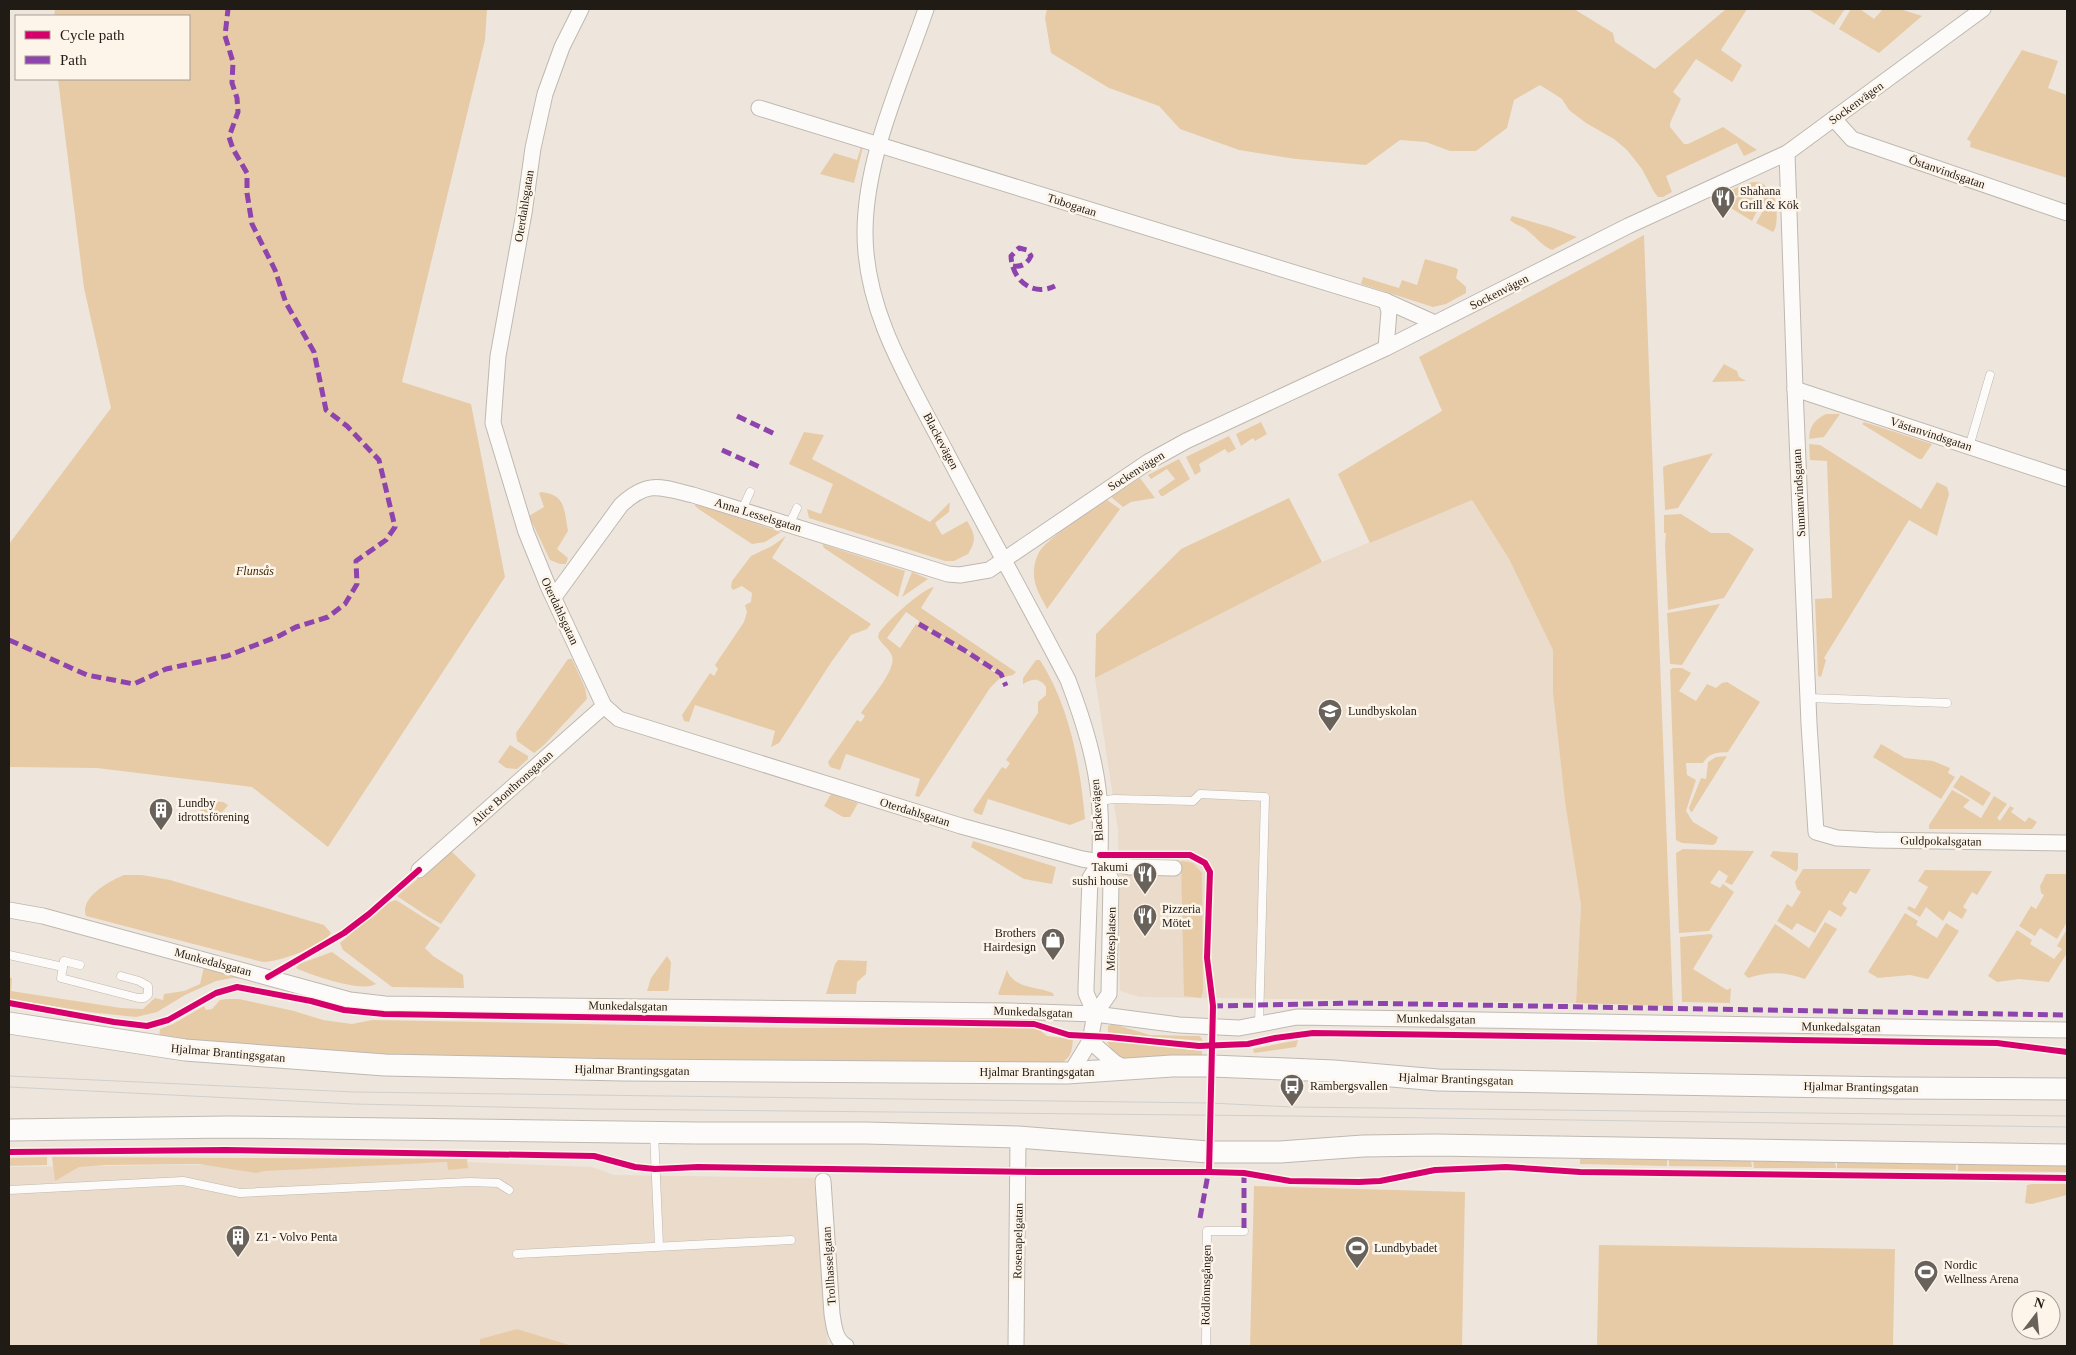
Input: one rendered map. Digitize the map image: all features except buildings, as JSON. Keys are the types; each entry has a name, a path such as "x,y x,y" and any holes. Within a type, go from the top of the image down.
{"main road":[{"name":"Hjalmar Brantingsgatan","path":"9,1022 185,1050 385,1065 633,1070 1067,1073 1172,1066 1212,1066 1334,1071 1438,1080 1886,1088 2067,1089"},
{"path":"9,1130 228,1127 866,1133 1018,1137 1208,1152 1280,1152 1363,1146 1434,1145 2067,1155"}],"street":[{"name":"Oterdahlsgatan","path":"581,9 562,47 546,94 533,148 524,213 498,356 493,423 526,532 604,706 619,719 728,754 961,826 1082,859 1100,862"},
{"name":"Blackevägen","path":"926,9 880,144 868,195 865,234 868,278 877,312 904,372 1068,680 1084,721 1094,766 1099,801 1100,862"},
{"name":"Sockenvägen","path":"1005,559 1148,462 1186,441 1386,348 1628,226 1787,153 1983,9"},
{"name":"Tubogatan","path":"759,108 1386,301 1435,323"},
{"name":"Östanvindsgatan","path":"1834,119 1852,139 2067,213"},
{"name":"Sunnanvindsgatan","path":"1787,153 1795,389 1816,832"},
{"path":"1386,301 1390,311 1386,348"},
{"name":"Västanvindsgatan","path":"1795,389 2067,479"},
{"name":"Anna Lesselsgatan","path":"554,598 621,505 633,494 645,488 658,487 742,510 948,574 977,573 989,570 1005,559"},
{"name":"Alice Bonthronsgatan","path":"419,870 604,706"},
{"name":"Guldpokalsgatan","path":"1816,832 1837,838 1874,840 2067,843"},
{"path":"1100,862 1131,867 1174,868"},
{"name":"Mötesplatsen","path":"1067,1073 1072,1069 1090,1041 1095,1014 1109,994 1111,879 1100,862 1090,878 1086,988 1086,993 1095,1014"},
{"name":"Munkedalsgatan","path":"9,910 43,916 350,1000 385,1004 854,1008 1095,1014 1179,1025 1239,1028 1297,1017 1853,1028 2067,1030"},
{"path":"1090,1041 1114,1062 1128,1070"},
{"name":"Rosenapelgatan","path":"1016,1346 1018,1137"},
{"name":"Trollhasselgatan","path":"823,1181 832,1314 835,1333 842,1344 846,1346"}],"lane":[{"path":"1969,447 1990,375"},
{"path":"742,510 750,492"},
{"path":"789,525 797,508"},
{"path":"1809,698 1947,703"},
{"path":"1099,801 1114,799 1193,801 1200,794 1264,797 1259,1024"},
{"path":"9,910 9,916"},
{"path":"9,955 63,967"},
{"path":"80,965 64,962 60,978 138,998 144,998 148,995 148,986 139,981 121,976"},
{"path":"654,1132 659,1246"},
{"path":"9,1190 183,1181 240,1193 470,1182 498,1183 509,1190"},
{"name":"Rödlönnsgången","path":"1206,1346 1207,1231 1244,1231"},
{"path":"518,1254 791,1240"}],"shaded area":[{"name":"Lundbyskolan","path":"1472,500 1509,559 1553,650 1553,693 1565,802 1581,905 1576,1003 1140,997 1120,991 1118,830 1095,678 1322,562"},
{"path":"467,1162 592,1167 614,1175 814,1178 828,1346 574,1346 517,1329 480,1339 480,1346 9,1346 9,1167"}],"green space":[{"name":"Flunsås","path":"55,9 487,9 485,40 402,382 471,404 505,577 328,847 252,787 97,768 9,767 9,544 111,408 84,288 58,80 190,80 190,15 54,15"},
{"path":"1047,9 1574,9 1613,33 1615,42 1655,69 1726,9 1747,9 1721,50 1742,65 1733,81 1696,59 1673,92 1681,99 1670,127 1684,144 1688,144 1723,127 1757,150 1744,156 1737,143 1666,176 1672,192 1663,197 1658,197 1642,169 1627,150 1614,139 1586,123 1569,110 1562,99 1540,85 1514,100 1507,128 1476,151 1450,151 1426,142 1400,140 1366,165 1296,159 1239,150 1180,129 1159,106 1109,88 1051,53 1045,18"},
{"path":"1808,9 1845,9 1834,25"},
{"path":"1851,9 1860,9 1874,19 1883,9 1900,9 1922,16 1879,53 1839,29"},
{"path":"2022,50 2058,61 2048,88 2067,95 2067,178 1970,147 1971,142 1967,139"},
{"path":"861,147 863,147 854,183 820,174 834,153 857,160"},
{"path":"1757,182 1768,188 1774,198 1777,219 1773,232 1756,223 1763,211 1764,204 1756,195 1751,193 1740,194 1724,203 1721,200 1721,196 1734,189 1747,183"},
{"path":"1749,196 1759,201 1760,205 1752,221 1726,205 1738,197"},
{"path":"1512,216 1577,237 1552,250 1542,244 1526,229 1510,220"},
{"path":"1644,235 1673,1006 1576,1003 1581,905 1565,802 1553,693 1553,650 1509,559 1472,500 1370,543 1338,474 1442,411 1419,357"},
{"path":"1425,259 1456,268 1458,270 1456,278 1466,287 1466,293 1446,304 1433,307 1361,284 1363,277 1399,288 1402,280 1417,285"},
{"path":"1724,364 1737,371 1739,377 1746,381 1712,382"},
{"path":"1826,414 1840,414 1824,437 1809,439 1813,424"},
{"path":"1261,422 1267,434 1255,441 1253,438 1241,446 1236,434"},
{"path":"1864,422 1932,444 1922,459 1919,459 1862,424"},
{"path":"804,432 824,435 812,459 930,522 950,502 949,512 935,523 942,535 967,521 974,537 973,545 968,554 954,561 945,561 809,518 807,509 821,514 833,484 789,464"},
{"path":"1229,436 1236,449 1228,453 1225,449 1199,464 1201,471 1195,475 1186,457"},
{"path":"1809,444 1820,445 1921,509 1937,482 1947,487 1949,494 1937,536 1909,520 1824,658 1826,660 1821,677 1818,676 1815,599 1832,598 1827,461 1810,460"},
{"path":"1713,453 1678,508 1665,510 1663,467"},
{"path":"1179,459 1190,479 1161,496 1158,491 1175,479 1167,469 1151,479 1148,475"},
{"path":"1140,478 1155,498 1131,502 1123,507 1111,497"},
{"path":"542,492 556,496 564,510 568,531 557,549 568,558 566,564 550,560 529,516 544,507 539,493"},
{"path":"1289,498 1322,562 1095,678 1096,634 1181,549"},
{"path":"1107,500 1120,509 1047,609 1034,577 1035,561 1038,554 1056,535"},
{"path":"696,504 781,532 765,542 752,544 700,510 695,506"},
{"path":"1681,514 1711,533 1729,533 1754,549 1724,598 1668,610 1664,515"},
{"path":"786,536 772,558 871,624 867,629 851,635 779,743 771,747 775,731 695,705 689,722 684,721 682,715 710,673 714,676 718,669 715,665 744,622 747,612 745,605 751,602 752,593 742,586 733,590 731,587 732,581 751,556 772,546"},
{"path":"822,544 905,571 898,597 824,548"},
{"path":"912,572 928,579 902,597"},
{"path":"934,587 921,608 1016,672 1013,675 1004,677 964,649 918,623 919,621 906,612 887,638 900,648 916,624 962,649 1001,677 990,688 919,797 915,796 920,779 846,754 840,770 830,767 828,762 857,720 861,722 865,716 861,713 890,669 892,656 879,639 879,633 905,606 921,593"},
{"path":"1720,604 1682,665 1670,664 1667,613"},
{"path":"568,659 572,659 585,688 587,699 544,745 534,753 517,741 516,733"},
{"path":"1036,660 1040,660 1059,697 1072,736 1085,819 1070,825 988,799 982,815 975,813 973,810 1002,767 1006,769 1010,763 1006,760 1038,713 1038,702 1046,695 1046,687 1038,680 1032,680 1023,684 1023,678"},
{"path":"1682,668 1691,673 1679,691 1696,701 1707,684 1716,688 1722,683 1727,682 1760,702 1728,752 1711,755 1703,763 1686,763 1687,775 1696,780 1686,811 1693,822 1718,837 1713,845 1682,843 1676,840 1670,670"},
{"path":"1881,744 1905,758 1933,761 1950,768 1948,773 1955,777 1941,799 1873,757"},
{"path":"510,745 528,756 528,759 517,769 506,768 498,762"},
{"path":"1727,756 1691,812 1689,808 1701,778 1706,779 1708,762 1716,757"},
{"path":"1961,775 1991,793 1983,806 1953,787"},
{"path":"1952,790 1970,800 1963,807 1981,818 1994,796 2007,804 1997,818 2000,821 2010,806 2014,808 2011,812 2025,822 2029,817 2037,822 2032,829 1929,829 1929,825"},
{"path":"831,794 858,803 850,817 843,817 824,806"},
{"path":"199,800 223,802 228,805 213,820 204,817 198,805"},
{"path":"973,841 1056,867 1052,884 1024,879 971,847"},
{"path":"1683,849 1754,851 1732,885 1725,882 1728,876 1719,870 1710,883 1720,888 1723,884 1734,892 1709,931 1679,933 1676,853"},
{"path":"451,851 476,875 441,924 397,896"},
{"path":"1773,851 1798,853 1798,869 1796,872 1770,856"},
{"path":"1181,861 1193,863 1202,873 1203,991 1201,998 1184,996"},
{"path":"1803,869 1871,869 1856,894 1850,891 1842,904 1847,908 1841,917 1829,910 1815,933 1797,923 1792,930 1777,921 1787,904 1792,907 1801,892 1797,889 1795,882"},
{"path":"1925,870 1992,871 1977,895 1972,892 1963,907 1967,910 1962,919 1949,911 1943,921 1926,907 1920,917 1907,909 1909,906 1915,909 1928,887 1918,881"},
{"path":"2046,874 2067,874 2067,922 2057,939 2040,928 2035,936 2019,926 2031,906 2036,909 2044,895 2041,893 2040,886"},
{"path":"124,875 142,875 170,880 324,925 331,933 310,948 279,959 263,962 86,916 85,909 91,896 111,881"},
{"path":"396,900 440,928 425,948 433,956 463,975 464,988 392,987 343,950 340,943 387,903"},
{"path":"1905,913 1918,921 1916,925 1937,938 1946,923 1959,931 1928,979 1910,975 1878,978 1868,972"},
{"path":"1825,922 1837,929 1805,979 1777,973 1748,978 1744,974 1775,924 1809,948"},
{"path":"2067,929 2067,953 2049,982 2019,979 1997,982 1988,976 2017,930 2032,940 2030,944 2054,959 2062,949 2057,946"},
{"path":"1711,934 1713,936 1693,969 1727,990 1731,988 1730,1003 1682,1002 1680,937"},
{"path":"332,952 376,984 369,986 348,985 324,979 296,968 299,964"},
{"path":"667,956 671,962 668,991 647,991 651,978"},
{"path":"838,960 867,961 866,974 857,982 856,994 826,994"},
{"path":"204,967 248,979 232,978 216,981 185,995 157,1012 136,1017 89,1012 9,999 9,978 12,978 11,991 121,1008 143,1009 155,998 163,1000 164,994 184,991 200,984"},
{"path":"1007,970 1010,976 1020,984 1053,993 1054,996 998,994"},
{"path":"239,999 294,1011 323,1020 352,1024 372,1020 796,1028 1036,1027 1047,1036 1073,1039 1072,1050 1069,1056 1061,1063 711,1061 393,1055 159,1039 160,1029 173,1024 204,1006 206,1010 212,1009 220,1000"},
{"path":"1113,1024 1150,1035 1200,1036 1203,1041 1108,1033 1108,1026"},
{"path":"1298,1040 1296,1047 1254,1053 1253,1049"},
{"path":"1107,1042 1202,1051 1202,1060 1124,1060 1113,1052"},
{"path":"47,1157 47,1165 9,1166 9,1158"},
{"path":"52,1157 467,1159 468,1168 448,1170 447,1162 256,1173 199,1164 106,1165 79,1167 55,1181"},
{"path":"1580,1159 1667,1160 1667,1166 1580,1164"},
{"path":"1669,1160 1751,1161 1752,1167 1669,1166"},
{"path":"1753,1161 1835,1163 1836,1168 1754,1168"},
{"path":"1837,1162 1956,1164 1956,1170 1837,1168"},
{"path":"1958,1164 2067,1165 2067,1172 1958,1171"},
{"path":"2067,1184 2067,1195 2032,1204 2025,1203 2027,1185"},
{"name":"Lundbybadet","path":"1254,1186 1465,1192 1462,1346 1250,1346"},
{"path":"1599,1245 1895,1249 1893,1346 1597,1346"},
{"path":"517,1329 573,1346 480,1346 480,1339"}],"tram line":[{"path":"9,1076 354,1092 1210,1103 1292,1107 2067,1116"},
{"path":"9,1087 354,1104 594,1109 2067,1127"}],"marked path":[{"path":"9,640 87,675 134,684 166,669 227,656 279,636 296,627 328,617 345,604 357,584 356,561 386,540 395,527 379,460 347,426 326,410 314,352 286,303 275,270 252,224 247,193 247,173 233,149 229,137 238,112 237,98 232,83 233,62 225,36 228,9"},
{"path":"1013,266 1019,266 1028,261 1031,256 1027,250 1019,248 1011,256 1012,265 1019,279 1031,288 1047,289 1055,286"},
{"path":"737,416 777,435"},
{"path":"722,450 762,468"},
{"path":"919,624 1001,674 1006,686"},
{"path":"1213,1006 1352,1003 2067,1015"},
{"path":"1200,1218 1209,1169"},
{"path":"1244,1173 1244,1231"}],"cycle path":[{"path":"1100,855 1190,855 1205,863 1210,872 1207,958 1213,1006 1209,1172"},
{"path":"268,977 344,933 369,914 419,870"},
{"path":"9,1003 147,1026 168,1020 216,993 237,987 311,1001 344,1010 384,1014 1034,1024 1069,1035 1199,1046 1248,1044 1313,1033 1997,1043 2067,1052"},
{"path":"9,1152 226,1150 594,1156 635,1167 655,1169 698,1167 1040,1172 1209,1172 1244,1173 1290,1181 1359,1182 1380,1181 1435,1170 1506,1167 1580,1172 2067,1178"}],"place":[{"name":"Shahana Grill & Kök","path":"1723,219"},
{"name":"Lundbyskolan","path":"1330,732"},
{"name":"Lundby idrottsförening","path":"161,831"},
{"name":"Takumi sushi house","path":"1145,895"},
{"name":"Pizzeria Mötet","path":"1145,937"},
{"name":"Brothers Hairdesign","path":"1053,961"},
{"name":"Rambergsvallen","path":"1292,1107"},
{"name":"Z1 - Volvo Penta","path":"238,1258"},
{"name":"Lundbybadet","path":"1357,1269"},
{"name":"Nordic Wellness Arena","path":"1926,1293"}]}
